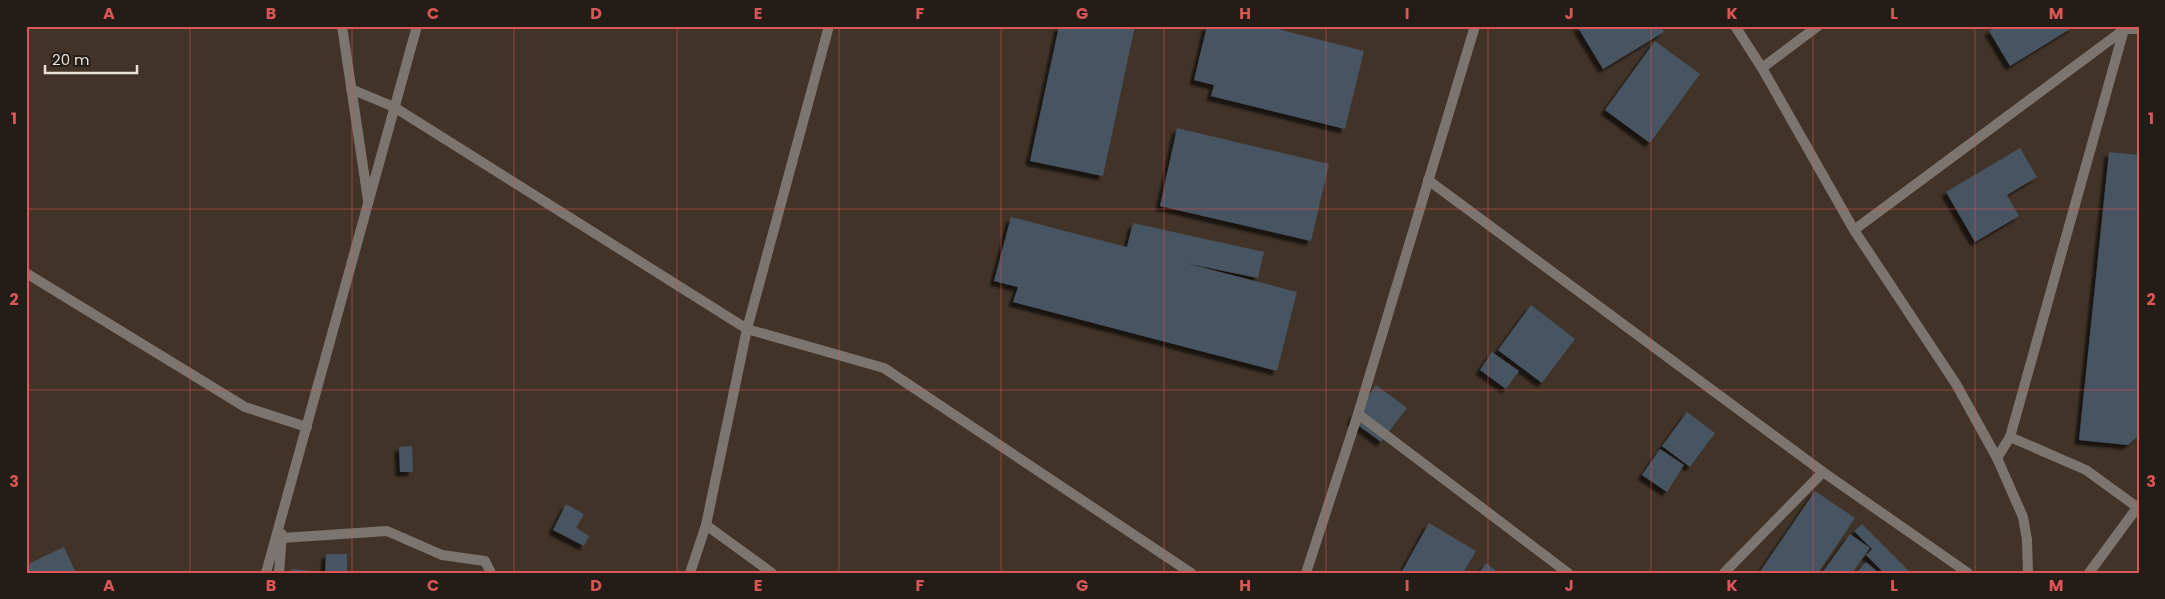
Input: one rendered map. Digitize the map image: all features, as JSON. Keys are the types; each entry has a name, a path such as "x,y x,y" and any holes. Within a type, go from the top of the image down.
{"street":[{"path":"342,26 368,203"},
{"path":"266,573 417,26"},
{"path":"690,573 706,525 747,329 829,26"},
{"path":"1306,573 1358,414 1475,26"},
{"path":"1735,26 1762,68 1854,230 1956,384 1997,458 2023,517 2027,540 2028,573"},
{"path":"1762,68 1818,26"},
{"path":"1854,230 2125,28 2139,29"},
{"path":"1997,458 2010,437 2125,28"},
{"path":"351,89 394,107 747,329 884,368 1191,573"},
{"path":"1428,180 1823,472 1968,573"},
{"path":"26,273 245,407 307,426"},
{"path":"1358,414 1568,573"},
{"path":"2010,437 2086,470 2138,506 2089,573"},
{"path":"1724,573 1823,472"},
{"path":"279,573 286,504"},
{"path":"706,525 772,573"},
{"path":"282,538 387,531 442,555 486,561 491,573"}],"building":[{"path":"1059,26 1135,26 1103,176 1030,161"},
{"path":"1207,26 1266,26 1364,51 1345,129 1211,96 1214,85 1194,80"},
{"path":"1577,26 1660,26 1664,32 1603,69"},
{"path":"1997,26 2075,26 2010,66 1989,31"},
{"path":"1655,41 1700,74 1650,143 1605,110"},
{"path":"1177,128 1329,164 1311,241 1160,206"},
{"path":"2020,148 2037,177 2007,195 2019,216 1975,242 1946,192"},
{"path":"2109,152 2139,155 2139,435 2128,445 2079,440"},
{"path":"1011,217 1127,247 1133,223 1264,252 1258,278 1185,263 1297,292 1277,371 1013,302 1018,287 994,281"},
{"path":"1531,305 1575,339 1542,383 1498,350"},
{"path":"1492,352 1519,371 1506,389 1480,370"},
{"path":"1376,385 1407,408 1381,442 1351,420"},
{"path":"1687,412 1715,433 1690,467 1662,446"},
{"path":"412,446 413,472 400,472 399,447"},
{"path":"1660,449 1684,465 1667,492 1642,475"},
{"path":"1815,491 1855,518 1818,573 1759,573"},
{"path":"566,504 584,514 576,528 589,536 584,546 553,530"},
{"path":"1429,523 1476,551 1463,573 1401,573"},
{"path":"1862,524 1911,573 1884,573 1866,555 1872,549 1854,531"},
{"path":"1850,534 1870,548 1852,573 1822,573"},
{"path":"64,547 76,573 26,573 26,565"},
{"path":"326,554 347,554 347,573 325,573"},
{"path":"1866,562 1879,573 1856,573"},
{"path":"1486,563 1499,573 1479,573"},
{"path":"291,569 313,571 313,573 291,573"}]}
